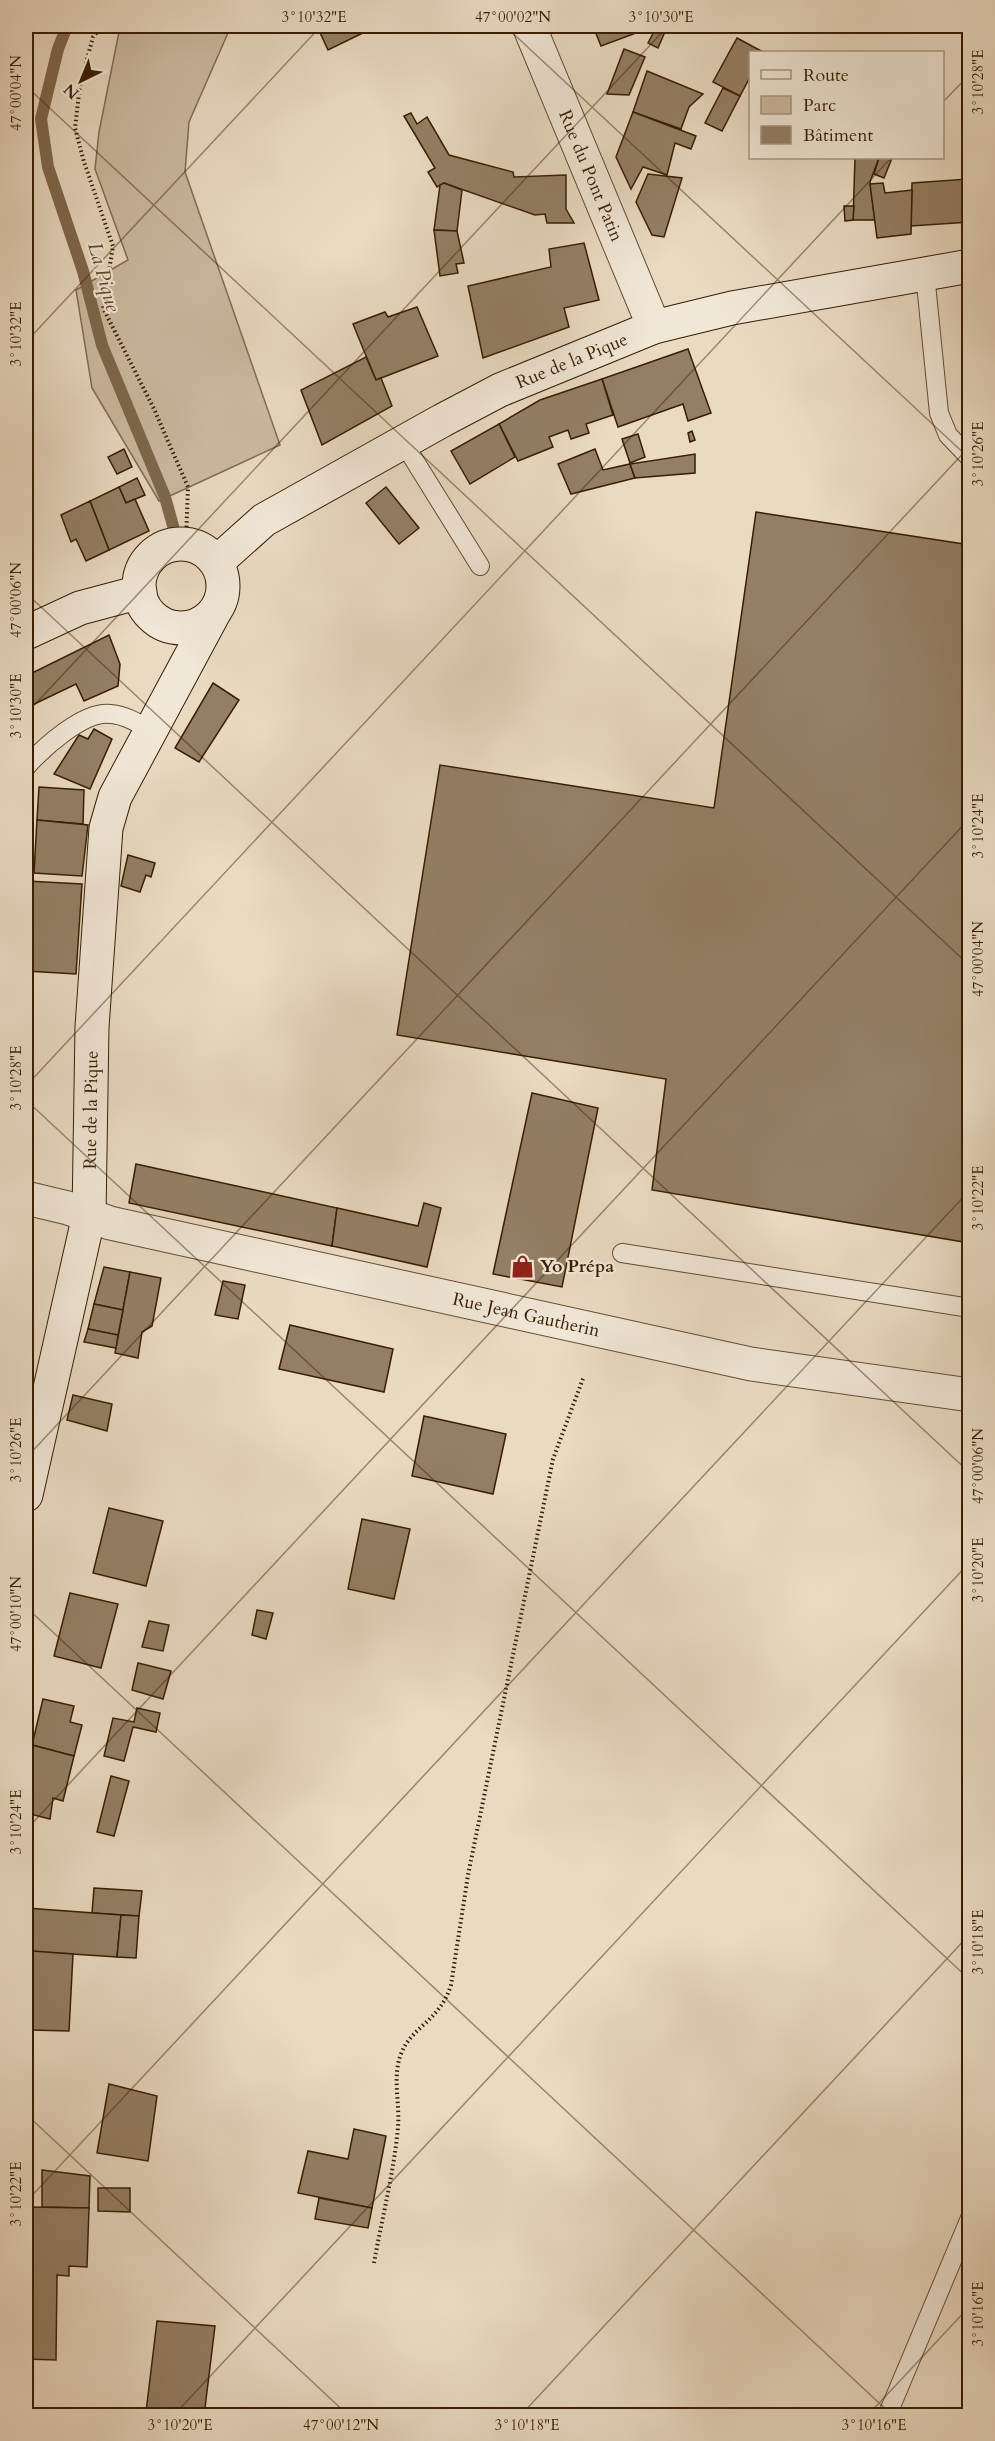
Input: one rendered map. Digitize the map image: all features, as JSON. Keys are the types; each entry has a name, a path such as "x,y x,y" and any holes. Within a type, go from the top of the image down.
{"street":[{"name":"Rue du Pont Patin","path":"529,26 654,327"},
{"name":"Rue de la Pique","path":"217,562 264,520 403,442 500,390 654,327 732,308 969,266"},
{"path":"186,543 198,546 217,562 224,592 215,611 206,620 186,627 167,625 147,605 143,567 151,556 161,549 186,543"},
{"path":"26,633 80,608 147,605"},
{"name":"Rue de la Pique","path":"147,605 165,644 166,660 158,685 150,730"},
{"name":"Rue de la Pique","path":"26,1496 89,1215 92,1027 106,828 115,797 215,611"},
{"name":"Rue Jean Gautherin","path":"26,1198 47,1202 120,1226 751,1364 969,1395"}],"lane":[{"path":"926,274 939,413 948,435 969,459"},
{"path":"403,442 480,566"},
{"path":"26,767 40,752 77,724 95,715 109,713 125,717 150,730"},
{"path":"622,1252 969,1308"},
{"path":"887,2415 969,2218"}],"path":[{"path":"102,26 93,37 80,85 75,128 84,162 113,246 103,308 154,409 188,487 186,543"},
{"path":"374,2263 398,2128 397,2068 401,2052 410,2038 438,2013 447,2000 468,1875 553,1459 584,1376"}],"green space":[{"path":"117,26 231,26 189,122 185,172 280,445 159,501 92,388 76,290 128,260 95,169 99,132 120,27"}],"building":[{"path":"317,26 377,26 328,50"},
{"path":"593,26 645,26 647,29 601,46"},
{"path":"657,26 667,27 658,48 648,43"},
{"path":"737,38 761,51 749,51 749,79 740,96 713,82"},
{"path":"624,49 645,57 629,95 607,94"},
{"path":"647,71 703,94 689,107 681,129 633,112"},
{"path":"723,88 740,96 722,131 705,123"},
{"path":"633,112 696,136 691,149 675,143 667,175 643,167 631,189 616,157"},
{"path":"411,113 417,124 427,117 449,155 513,172 514,177 566,175 566,209 574,223 547,223 545,214 535,215 444,183 437,187 428,172 435,168 404,116"},
{"path":"855,159 879,159 870,182 875,220 853,220"},
{"path":"879,159 892,159 884,178 874,174"},
{"path":"648,174 682,178 664,237 652,235 636,202"},
{"path":"968,179 970,222 911,226 912,183"},
{"path":"968,181 970,181 970,221 968,186"},
{"path":"444,183 462,190 457,231 434,230 440,185"},
{"path":"883,183 885,193 912,190 911,234 877,238 870,184"},
{"path":"844,206 854,206 853,220 845,221"},
{"path":"434,230 457,231 464,263 456,264 458,273 440,276"},
{"path":"584,243 599,300 564,308 569,327 483,358 468,286 551,267 549,249"},
{"path":"417,307 438,356 376,380 353,324 385,312 388,317"},
{"path":"688,349 711,413 688,421 683,404 618,427 602,379"},
{"path":"366,357 376,380 381,378 392,406 322,445 301,390"},
{"path":"602,379 613,415 586,424 589,433 571,439 568,430 549,437 553,447 518,461 499,424 540,400"},
{"path":"499,424 515,457 470,484 451,451"},
{"path":"692,431 695,440 690,442 688,433"},
{"path":"638,434 645,457 630,463 622,439"},
{"path":"124,449 132,467 117,474 108,457"},
{"path":"595,449 603,470 630,464 635,478 571,494 558,464"},
{"path":"695,454 695,473 635,478 630,464"},
{"path":"137,478 145,495 126,503 119,487"},
{"path":"119,487 126,503 135,499 149,531 109,550 90,501"},
{"path":"386,487 419,528 399,544 366,503"},
{"path":"90,501 109,550 86,561 76,539 71,542 61,515"},
{"path":"756,512 970,545 970,1243 652,1190 666,1079 397,1035 440,765 714,808"},
{"path":"109,635 120,664 118,686 84,701 76,684 26,708 26,676"},
{"path":"213,683 239,700 199,762 175,748"},
{"path":"94,729 112,739 90,789 54,774 79,735 88,739"},
{"path":"39,787 84,790 83,824 37,820"},
{"path":"37,820 88,825 82,876 34,873"},
{"path":"128,855 155,863 151,877 146,875 140,892 121,886"},
{"path":"26,881 82,884 76,974 26,971"},
{"path":"532,1093 598,1108 562,1287 493,1274"},
{"path":"136,1164 337,1208 332,1246 129,1203"},
{"path":"424,1203 441,1208 427,1267 332,1246 337,1208 418,1226"},
{"path":"104,1267 130,1272 123,1310 94,1304"},
{"path":"130,1272 161,1278 152,1326 142,1332 138,1358 115,1353"},
{"path":"223,1281 245,1285 238,1319 215,1315"},
{"path":"94,1304 123,1310 118,1335 88,1329"},
{"path":"290,1325 393,1349 384,1392 279,1369"},
{"path":"88,1329 118,1335 116,1348 84,1342"},
{"path":"73,1395 112,1404 107,1431 67,1420"},
{"path":"424,1416 506,1434 493,1494 412,1476"},
{"path":"109,1508 163,1521 146,1586 93,1573"},
{"path":"362,1519 410,1529 394,1599 348,1589"},
{"path":"70,1593 118,1604 101,1668 54,1656"},
{"path":"257,1610 273,1613 266,1639 252,1635"},
{"path":"149,1621 169,1625 163,1651 142,1647"},
{"path":"138,1663 171,1671 163,1699 132,1690"},
{"path":"43,1699 74,1706 70,1722 82,1725 74,1756 32,1745"},
{"path":"137,1708 160,1713 156,1732 133,1727 124,1761 104,1756 113,1718 134,1722"},
{"path":"32,1745 74,1756 63,1801 53,1798 50,1819 26,1813 26,1773"},
{"path":"111,1776 129,1781 114,1836 97,1832"},
{"path":"94,1888 142,1891 139,1916 92,1913"},
{"path":"26,1908 121,1915 117,1957 26,1951"},
{"path":"121,1915 139,1916 136,1958 117,1957"},
{"path":"32,1951 73,1954 69,2031 30,2030"},
{"path":"109,2084 157,2096 148,2161 97,2153"},
{"path":"354,2129 386,2136 372,2208 298,2193 308,2151 348,2159"},
{"path":"42,2170 90,2176 89,2208 42,2207"},
{"path":"98,2188 130,2188 130,2212 98,2211"},
{"path":"319,2198 372,2208 368,2228 315,2219"},
{"path":"26,2207 89,2208 87,2267 69,2266 69,2276 57,2275 56,2360 26,2359"},
{"path":"157,2321 215,2326 204,2416 146,2412"}],"waterway":[{"name":"La Pique","path":"67,26 58,49 41,119 48,167 83,271 102,345 165,497 175,533"}],"place":[{"name":"Yo Prépa","path":"522,1266"}]}
